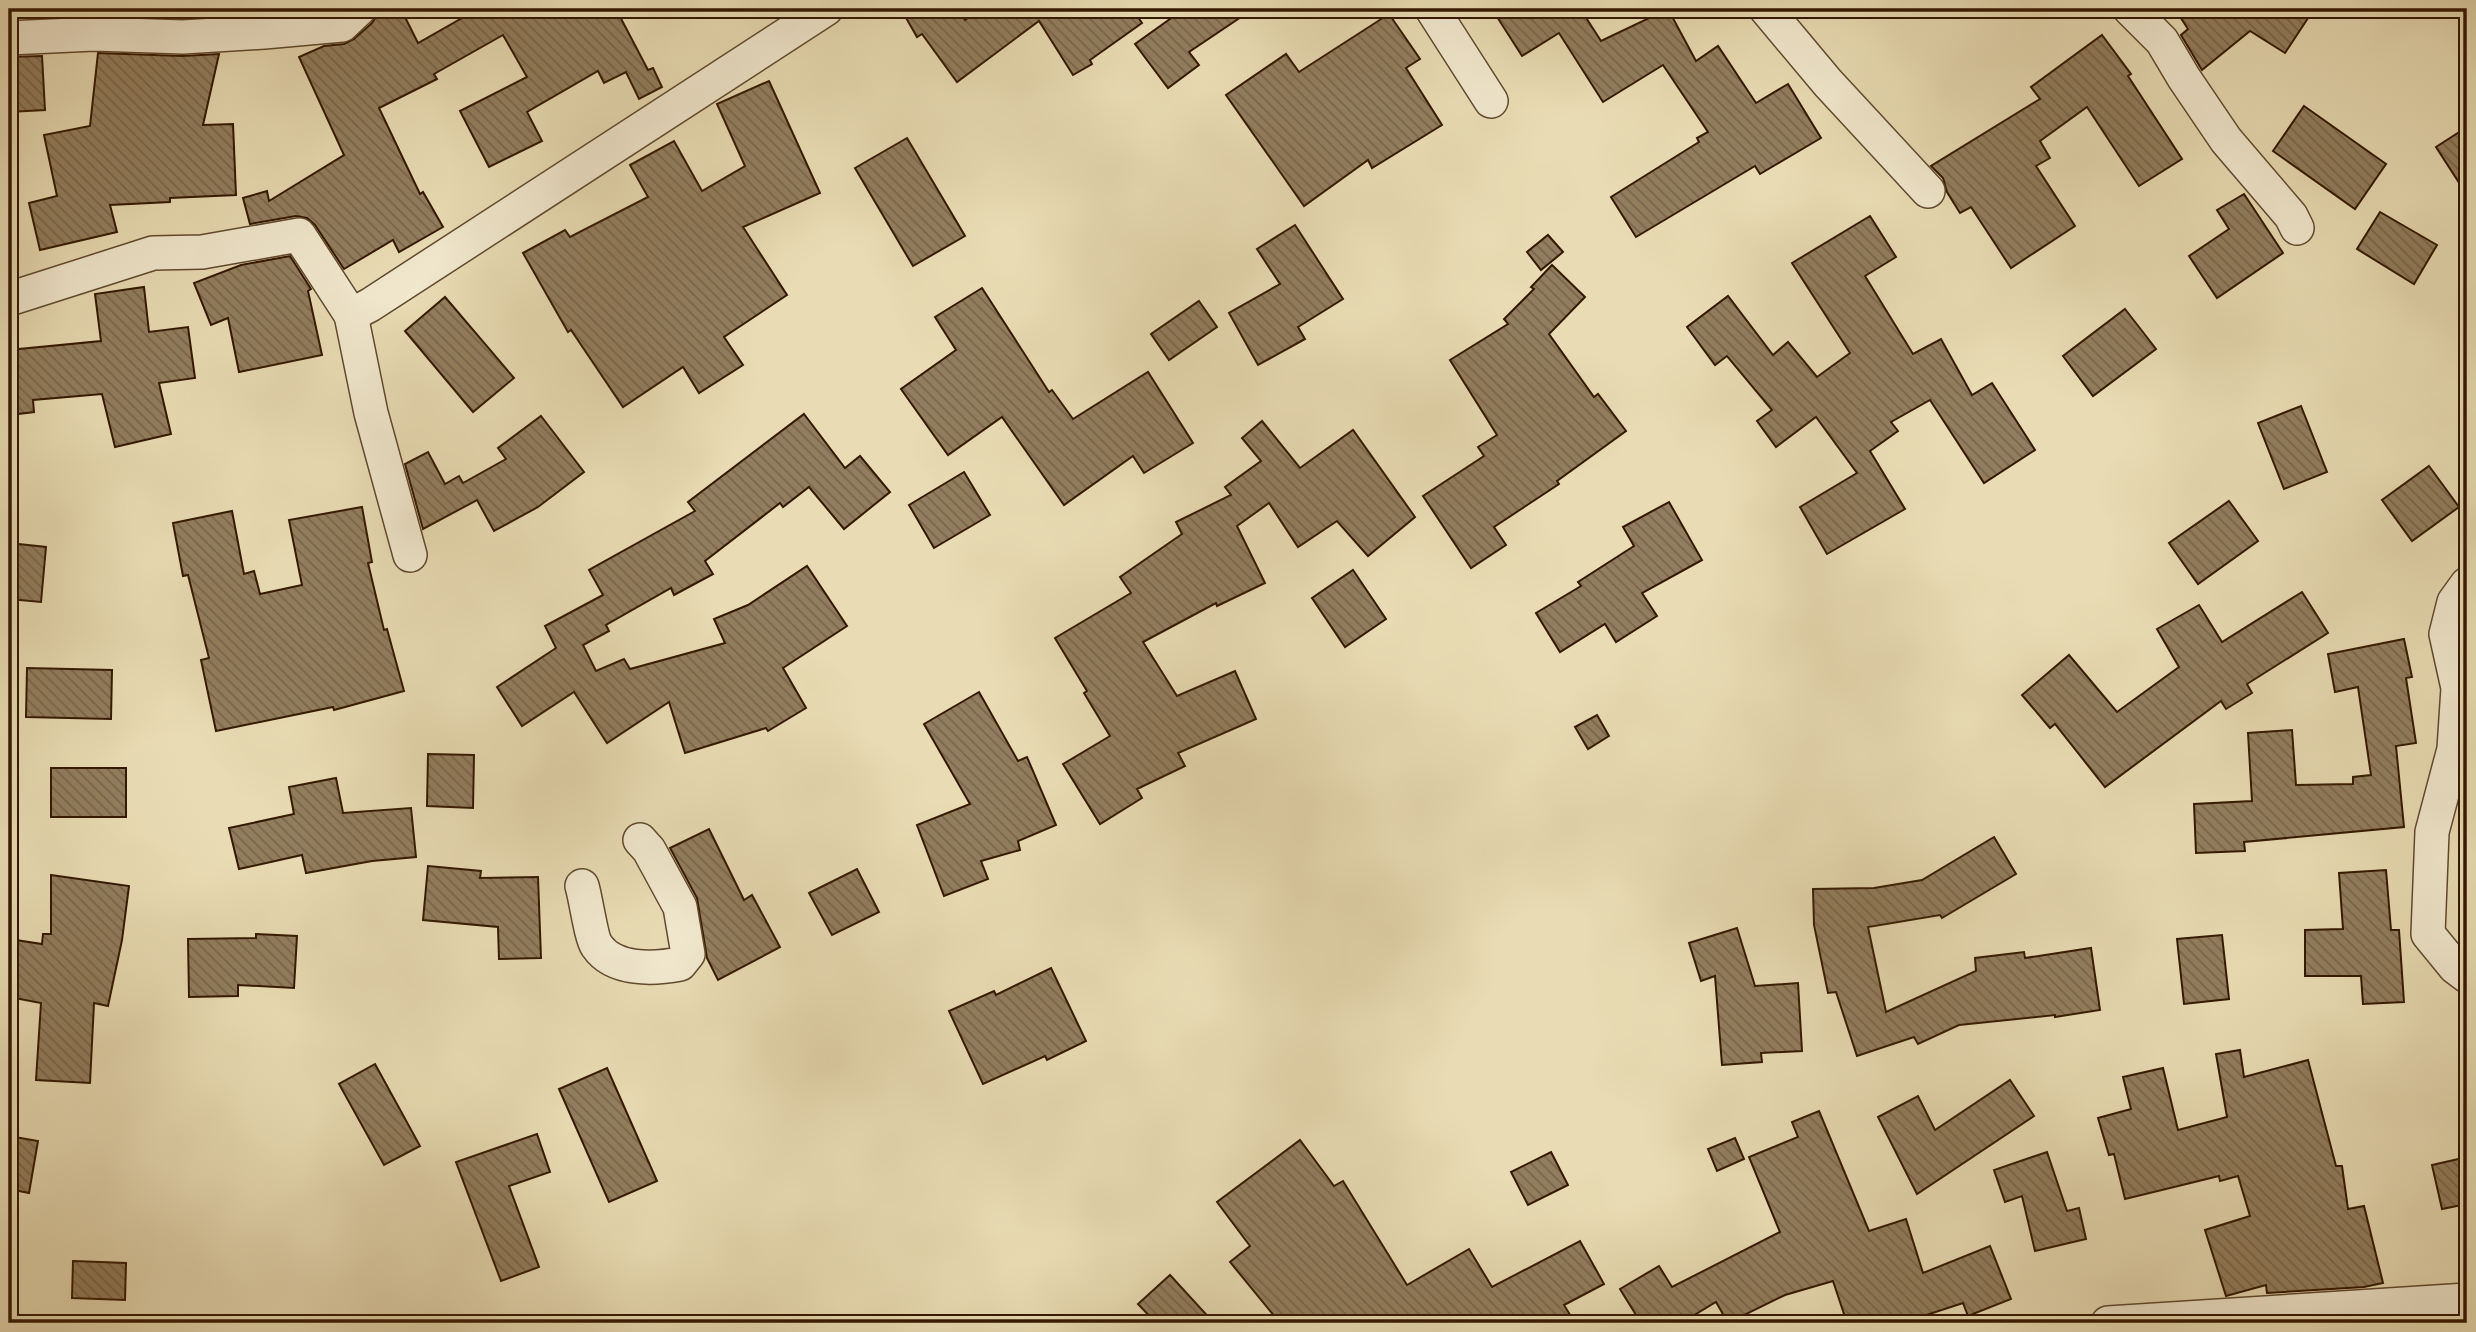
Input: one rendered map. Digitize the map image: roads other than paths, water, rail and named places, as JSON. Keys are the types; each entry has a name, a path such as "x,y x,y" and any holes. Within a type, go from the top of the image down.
{"street":[{"path":"9,38 94,34 183,37 264,32 342,25 359,9"},
{"path":"351,315 827,9"},
{"path":"1432,9 1491,101"},
{"path":"1766,9 1828,83 1928,191"},
{"path":"2130,9 2162,41 2227,140 2291,216 2297,228"},
{"path":"9,299 153,253 202,252 299,235 351,315 371,413 410,555"},
{"path":"2467,583 2454,602 2446,634 2458,688 2454,798 2432,832 2428,934 2455,967 2467,976"},
{"path":"582,886 597,947 615,960 647,969 680,964 688,954 680,907 649,850 640,840"},
{"path":"2108,1323 2467,1300"}]}
